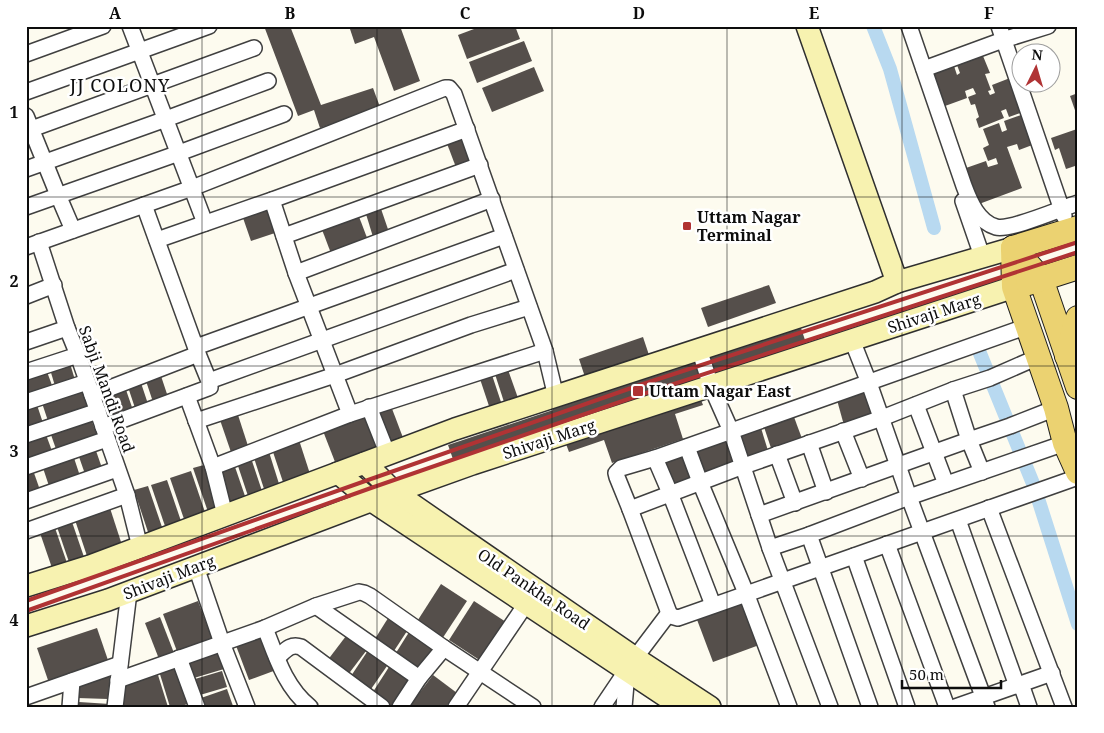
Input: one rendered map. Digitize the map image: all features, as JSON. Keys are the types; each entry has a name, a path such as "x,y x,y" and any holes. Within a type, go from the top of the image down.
{"main road":[{"path":"807,26 897,282"},
{"path":"26,586 90,566 455,429 874,292 897,282 1073,229"},
{"path":"1013,248 1041,279 1078,387"},
{"path":"1013,248 1014,287 1056,408 1065,443 1078,472"},
{"name":"Shivaji Marg","path":"26,626 129,592 472,464 1078,267"},
{"path":"1067,356 1078,318"},
{"name":"Old Pankha Road","path":"365,463 394,492 631,664 682,707"},
{"name":"Old Pankha Road","path":"338,473 372,501 526,604 710,707"}],"street":[{"path":"26,54 103,26"},
{"path":"130,26 205,223"},
{"path":"26,92 209,26"},
{"path":"901,26 982,256"},
{"path":"909,26 970,202 983,220 996,227 1003,228 1028,222 1078,203"},
{"path":"924,69 1001,33 1048,26"},
{"path":"1001,33 1061,208 1073,229"},
{"path":"73,230 28,126 254,48"},
{"path":"26,169 268,81"},
{"path":"33,245 192,188 448,88 454,94 492,199 545,351 556,396"},
{"path":"26,207 284,114"},
{"path":"157,240 467,129"},
{"path":"284,236 480,165"},
{"path":"296,272 492,199"},
{"path":"272,200 308,307 350,414"},
{"path":"26,467 210,387 144,205"},
{"path":"26,402 90,388 197,351 308,307 504,236"},
{"name":"Sabji Mandi Road","path":"33,245 54,285 67,328 78,354 118,469 140,547"},
{"path":"209,381 516,270"},
{"path":"26,296 54,285"},
{"path":"196,421 335,375 471,324 529,307"},
{"path":"1028,326 731,432 621,468 618,470 616,477 669,613 671,616 678,618 1078,477"},
{"path":"26,342 67,328"},
{"path":"852,340 985,702"},
{"path":"699,349 711,386 731,432 770,548 830,707"},
{"path":"214,467 369,407 545,351"},
{"path":"26,372 78,354"},
{"path":"630,509 743,466 990,378 1038,357"},
{"path":"953,390 969,440 982,472"},
{"path":"187,396 214,467 225,516"},
{"path":"916,405 946,484"},
{"path":"369,407 388,455"},
{"path":"759,515 1056,408"},
{"path":"26,435 98,411"},
{"path":"844,431 862,478"},
{"path":"809,443 826,492"},
{"path":"770,548 1065,443"},
{"path":"687,447 789,707"},
{"path":"777,454 795,503"},
{"path":"655,458 713,605"},
{"path":"26,501 118,469"},
{"path":"26,531 126,495"},
{"path":"989,508 1064,707"},
{"path":"958,520 1019,685 1029,707"},
{"path":"809,535 870,707"},
{"path":"887,544 955,706 985,702 1019,685 1052,673"},
{"path":"854,556 907,707"},
{"path":"196,567 222,643 247,707"},
{"path":"115,707 129,592"},
{"path":"118,680 265,628 316,606 359,592 364,593 529,706"},
{"path":"456,707 526,604"},
{"path":"316,606 419,678"},
{"path":"602,707 669,613"},
{"path":"265,628 285,676 297,695 310,707"},
{"path":"277,658 292,646 301,647 382,707"},
{"path":"400,707 419,678 444,648"},
{"path":"179,658 195,706"},
{"path":"26,697 120,664"},
{"path":"624,707 631,664"},
{"path":"70,707 72,681"}],"building":[{"path":"264,26 290,26 321,105 373,88 380,107 320,128 314,110 298,116"},
{"path":"349,26 400,26 420,81 394,91 374,37 355,44"},
{"path":"482,26 515,26 520,39 467,59 458,35"},
{"path":"524,41 532,61 477,83 469,62"},
{"path":"983,56 990,73 985,74 991,90 988,91 990,95 995,93 992,85 1010,78 1012,92 1015,92 1023,112 1009,117 1006,109 1001,111 1004,118 979,128 976,119 979,117 975,104 971,105 968,97 976,94 973,88 965,91 967,98 945,106 934,73 954,66 957,75 960,73 957,65"},
{"path":"534,67 544,91 492,112 482,88"},
{"path":"1078,93 1078,113 1076,113 1070,96"},
{"path":"1024,114 1035,144 1019,150 1017,144 1007,147 1022,188 979,204 966,168 986,161 988,167 998,164 996,158 988,161 983,148 989,145 983,129 999,123 1002,132 1007,130 1004,121"},
{"path":"1077,129 1078,165 1066,169 1059,148 1055,150 1051,138"},
{"path":"463,135 474,164 457,170 446,141"},
{"path":"272,205 281,231 251,241 242,215"},
{"path":"380,206 390,235 374,240 365,211"},
{"path":"358,214 369,243 332,256 321,227"},
{"path":"769,285 776,303 708,327 701,308"},
{"path":"800,325 811,358 699,395 703,405 675,414 683,439 612,463 604,440 569,452 566,444 460,479 448,445 553,410 549,399 588,386 579,359 643,337 652,364"},
{"path":"69,360 75,380 55,386 49,366"},
{"path":"506,364 518,398 504,402 493,368"},
{"path":"46,369 53,388 29,396 26,388 26,375"},
{"path":"490,369 502,405 490,409 478,373"},
{"path":"161,376 169,400 154,405 146,381"},
{"path":"141,383 149,407 136,411 128,387"},
{"path":"125,387 134,413 105,422 97,397"},
{"path":"83,390 89,408 48,421 42,403"},
{"path":"867,391 876,419 845,429 837,400"},
{"path":"37,405 44,426 26,432 26,409"},
{"path":"391,406 405,443 386,450 372,413"},
{"path":"370,413 384,449 337,467 323,431"},
{"path":"238,415 250,452 233,458 220,420"},
{"path":"794,417 804,444 773,454 764,427"},
{"path":"91,419 97,435 56,449 50,432"},
{"path":"761,428 769,454 746,462 737,436"},
{"path":"45,432 52,451 26,459 26,438"},
{"path":"728,439 738,465 700,478 691,452"},
{"path":"299,440 311,477 284,485 272,449"},
{"path":"95,448 102,468 85,474 78,454"},
{"path":"269,452 280,487 265,492 254,458"},
{"path":"687,454 696,480 672,488 663,462"},
{"path":"74,458 80,476 49,486 43,468"},
{"path":"251,458 263,494 249,499 237,463"},
{"path":"211,463 223,507 208,512 193,468"},
{"path":"234,464 246,499 228,505 216,470"},
{"path":"191,471 206,515 185,522 170,478"},
{"path":"34,473 40,490 26,495 26,475"},
{"path":"167,480 182,524 166,529 151,485"},
{"path":"148,486 163,530 149,535 134,490"},
{"path":"109,505 122,545 87,556 74,517"},
{"path":"71,519 84,557 69,562 56,524"},
{"path":"54,525 67,563 52,568 39,530"},
{"path":"441,584 467,601 442,639 416,623"},
{"path":"744,599 762,644 713,662 696,617"},
{"path":"198,601 213,641 178,654 163,614"},
{"path":"474,601 506,622 481,661 449,640"},
{"path":"390,615 409,628 392,654 373,642"},
{"path":"160,617 174,653 159,659 145,623"},
{"path":"97,628 110,666 50,686 37,648"},
{"path":"411,629 438,647 420,673 394,656"},
{"path":"265,632 279,669 249,680 235,643"},
{"path":"346,636 366,651 347,676 327,661"},
{"path":"218,650 224,669 194,678 188,659"},
{"path":"367,652 387,666 369,692 349,679"},
{"path":"178,665 191,703 170,707 159,671"},
{"path":"389,667 412,682 395,707 388,707 371,695"},
{"path":"222,671 227,687 200,695 195,679"},
{"path":"110,673 108,699 77,698 77,687"},
{"path":"158,675 168,707 120,707 123,686"},
{"path":"433,675 457,693 446,707 414,707 411,704"},
{"path":"227,689 233,706 204,707 201,698"},
{"path":"79,702 110,704 109,707 78,707"}],"waterway":[{"path":"873,26 890,69 934,228"},
{"path":"979,351 1034,486 1078,624"}],"railway":[{"path":"26,601 637,386 1078,242"},
{"path":"26,611 371,488 640,395 1078,252"}],"place":[{"name":"Uttam Nagar Terminal","path":"687,226"},
{"name":"Uttam Nagar East","path":"638,391"}],"district":[{"name":"JJ COLONY","path":"120,86"}]}
